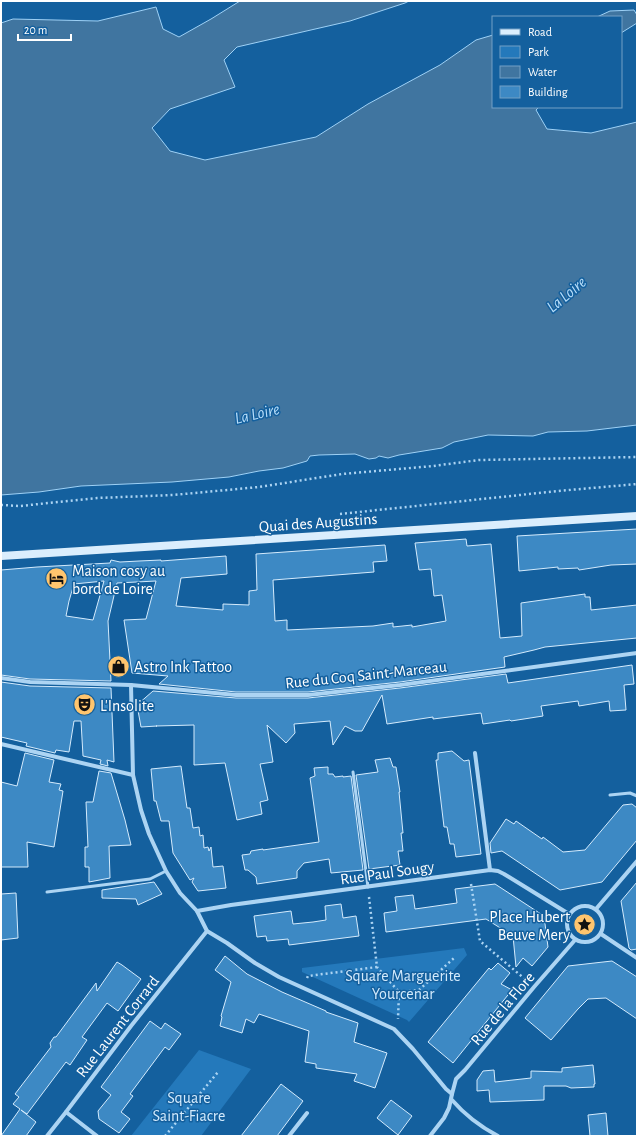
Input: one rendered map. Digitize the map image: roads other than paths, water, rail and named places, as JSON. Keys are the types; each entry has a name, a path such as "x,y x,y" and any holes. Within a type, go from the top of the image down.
{"main road":[{"name":"Quai des Augustins","path":"1,556 637,516"}],"street":[{"name":"Rue du Coq Saint-Marceau","path":"1,678 30,682 131,685 236,695 308,695 408,684 637,654"},
{"path":"131,685 133,775 141,810 148,834 166,871 180,893 197,911 207,931 228,943 255,963 278,977 303,989 394,1029 452,1094 450,1108 430,1136"},
{"path":"1,744 133,775"},
{"path":"475,753 490,870"},
{"path":"596,909 637,861"},
{"name":"Rue Paul Sougy","path":"197,911 231,905 490,870 498,871 504,874 570,914"},
{"path":"585,906 596,909 600,913 604,924 601,934 592,941 586,943 575,940 571,936 566,926 567,919 570,914 574,910 585,906"},
{"name":"Rue Laurent Corrard","path":"46,1136 207,931"},
{"path":"601,934 637,958"},
{"name":"Rue de la Flore","path":"452,1094 456,1079 575,940"},
{"path":"452,1100 464,1113 498,1136"},
{"path":"66,1112 97,1136"},
{"path":"289,1136 307,1113"}],"lane":[{"path":"335,523 336,535"},
{"path":"353,772 368,887"},
{"path":"610,795 630,793 637,796"},
{"path":"47,892 150,879 166,871"}],"water":[{"name":"La Loire","path":"240,1 409,1 350,21 237,47 224,60 235,87 170,109 152,128 170,151 205,160 316,137 368,104 440,65 476,40 492,35 492,108 538,108 536,110 547,129 591,133 637,122 637,425 587,431 548,432 533,436 488,435 454,442 442,448 388,458 379,456 369,459 355,454 310,456 307,461 283,468 229,477 172,482 81,486 39,492 1,495 1,23 13,19 98,21 156,7 163,29 179,37"},
{"path":"634,10 637,15 637,23 622,32 622,16 599,16 610,11"}],"place":[{"name":"Maison cosy au bord de Loire","path":"56,579"},
{"name":"Astro Ink Tattoo","path":"118,666"},
{"name":"L'Insolite","path":"85,705"},
{"name":"Place Hubert Beuve Mery","path":"585,925"}],"park label":[{"name":"Square Marguerite Yourcenar","path":"403,984"},
{"name":"Square Saint-Fiacre","path":"189,1106"}]}
